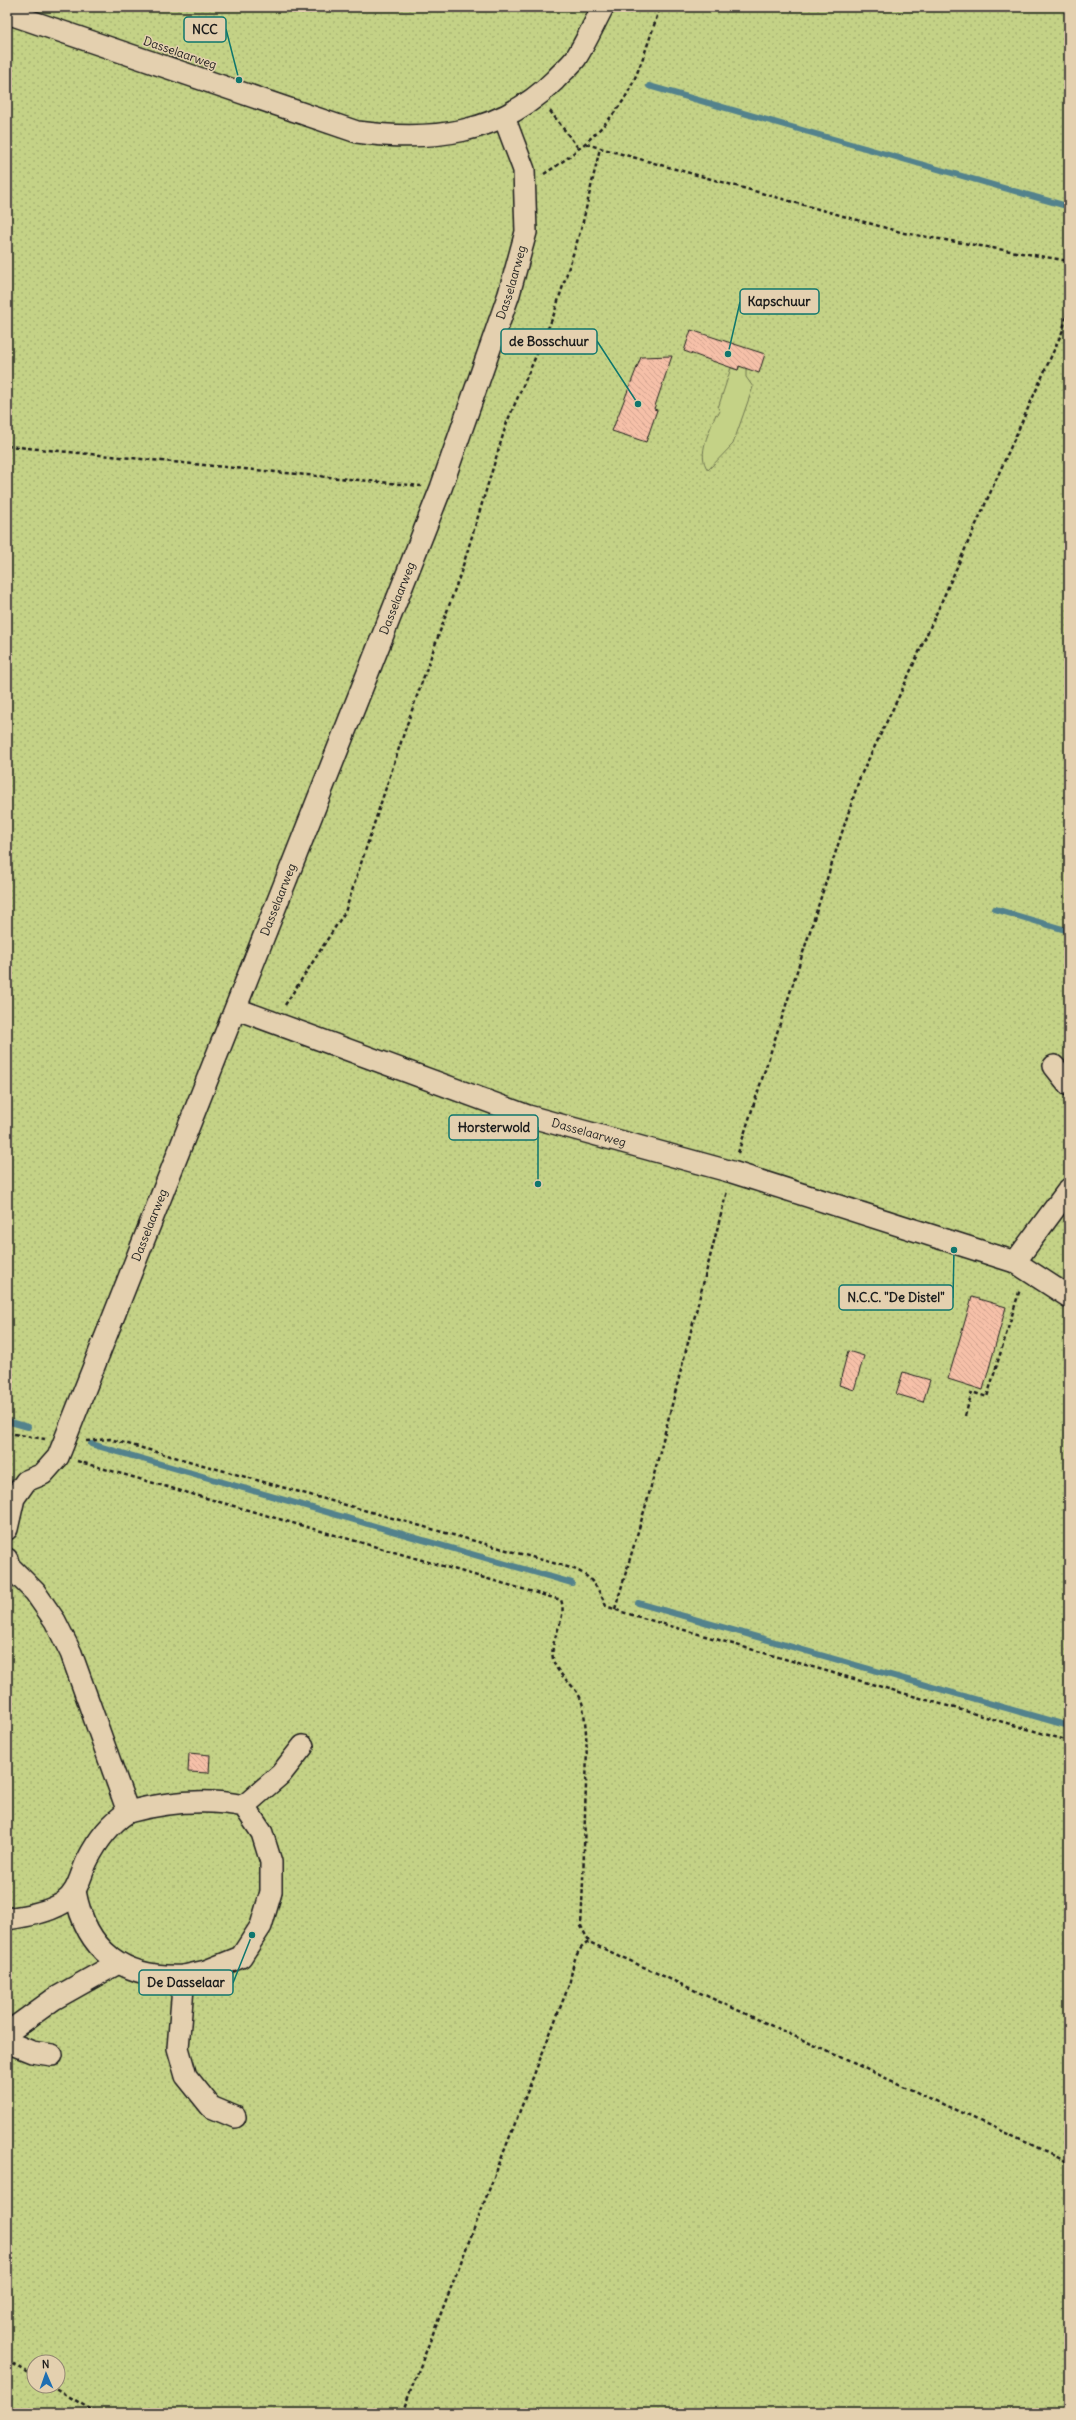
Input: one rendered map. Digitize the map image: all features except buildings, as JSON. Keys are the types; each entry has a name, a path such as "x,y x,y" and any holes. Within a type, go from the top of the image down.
{"street":[{"name":"Dasselaarweg","path":"7,13 357,132 389,136 425,137 468,130 504,117 539,95 575,59 603,7"},
{"name":"Dasselaarweg","path":"7,1528 14,1498 26,1481 43,1474 61,1449 237,1009 441,488 509,294 526,232 524,170 504,117"},
{"name":"Dasselaarweg","path":"237,1009 528,1116 732,1172 877,1217 1021,1266 1069,1297"},
{"path":"1054,1066 1069,1086"},
{"path":"1021,1266 1069,1189"},
{"path":"7,1559 9,1566 35,1592 55,1621 71,1653 128,1812"},
{"path":"244,1806 281,1774 303,1746"},
{"path":"7,1919 46,1910 63,1902 75,1891 88,1861 101,1837 114,1821 128,1812 194,1801 219,1801 244,1806 262,1833 271,1862 271,1892 261,1926 241,1957 206,1972 184,1976 166,1977 136,1972 118,1963 90,1935 79,1914 75,1891"},
{"path":"7,2033 54,1999 118,1963"},
{"path":"184,1976 178,2048 186,2076 211,2107 235,2117"},
{"path":"7,2042 32,2052 52,2055"}],"path":[{"path":"524,180 545,174 586,144 623,101 644,54 660,7"},
{"path":"539,95 579,149"},
{"path":"586,144 904,232 1069,261"},
{"path":"273,1022 345,912 406,727 461,572 507,422 553,317 582,226 600,148"},
{"path":"615,1609 648,1498 732,1172 860,777 905,683 1063,330 1069,304"},
{"path":"7,446 441,488"},
{"path":"966,1416 972,1392 987,1397 1021,1266"},
{"path":"7,1433 61,1449 89,1463 561,1600 565,1609 553,1644 553,1658 559,1673 572,1684 583,1705 586,1785 581,1926 589,1942 1069,2162"},
{"path":"61,1449 110,1439 584,1572 600,1592 606,1606 1069,1741"},
{"path":"402,2413 569,1986 576,1955 581,1946 589,1942"},
{"path":"7,2360 26,2371"},
{"path":"65,2394 97,2413"}],"green space":[{"path":"7,7 1069,7 1069,2413 7,2413"},
{"path":"740,366 746,368 746,377 753,387 733,444 708,470 703,457 705,442 716,414 718,415 720,411 718,408 731,368 738,370"}],"waterway":[{"path":"649,86 1063,205"},
{"path":"995,909 1069,931"},
{"path":"7,1421 28,1427"},
{"path":"91,1444 572,1583"},
{"path":"638,1603 1069,1726"}],"place":[{"name":"NCC","path":"239,80"},
{"name":"Kapschuur","path":"728,354"},
{"name":"de Bosschuur","path":"638,404"},
{"name":"Horsterwold","path":"538,1184"},
{"name":"N.C.C. \"De Distel\"","path":"954,1250"},
{"name":"De Dasselaar","path":"252,1935"}]}
